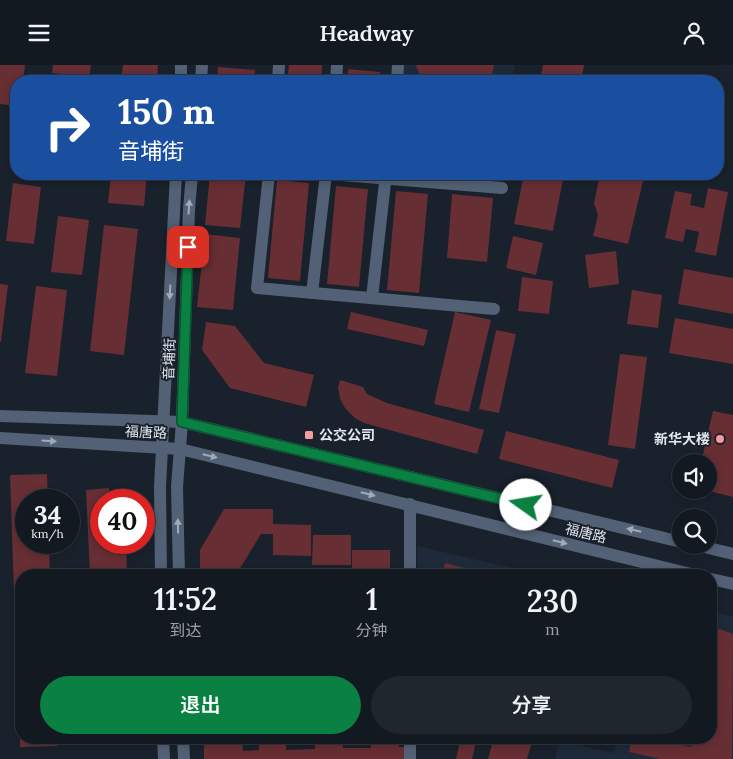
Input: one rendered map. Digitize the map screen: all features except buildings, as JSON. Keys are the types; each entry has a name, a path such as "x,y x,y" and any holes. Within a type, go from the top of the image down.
{"street":[{"name":"音埔街","path":"162,569 160,487 165,421 176,180"},
{"name":"音埔街","path":"179,569 177,487 182,422 191,180"},
{"path":"268,180 257,287 494,309"},
{"path":"312,293 325,180"},
{"path":"372,298 386,180"},
{"path":"425,180 502,188"},
{"name":"福唐路","path":"0,416 182,422 672,539"},
{"name":"福唐路","path":"0,438 180,449 671,569"},
{"path":"410,504 410,569"},
{"path":"717,550 733,554"},
{"path":"717,580 733,584"},
{"path":"163,744 164,759"},
{"path":"183,744 184,759"},
{"path":"410,744 410,759"}],"shaded area":[{"path":"404,65 515,65 513,75 403,75"},
{"path":"466,180 488,180 488,182"},
{"path":"417,546 516,569 418,569"},
{"path":"717,613 733,616 733,759 555,759 558,744 573,744 614,753 616,744 717,744"}],"place":[{"name":"公交公司","path":"309,435"},
{"name":"新华大楼","path":"720,439"}],"route":[{"path":"188,247 182,422 526,505"}]}
